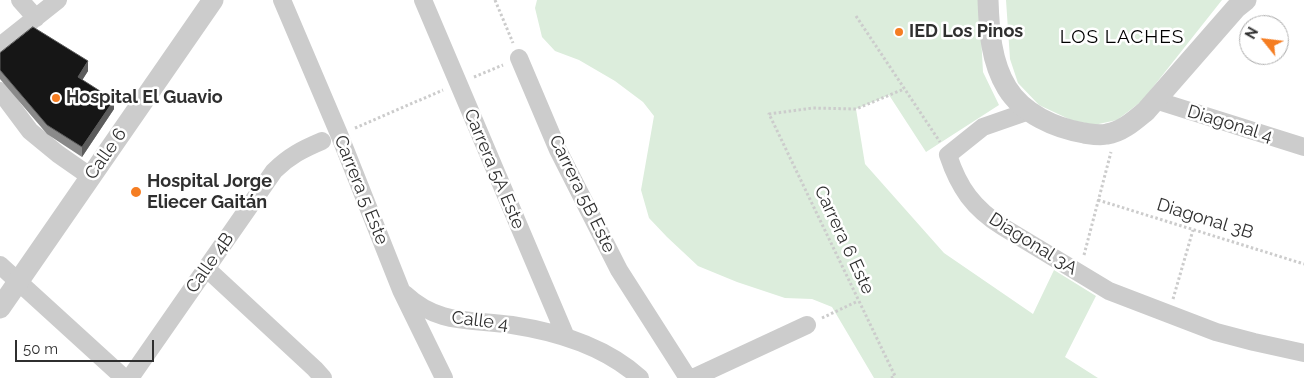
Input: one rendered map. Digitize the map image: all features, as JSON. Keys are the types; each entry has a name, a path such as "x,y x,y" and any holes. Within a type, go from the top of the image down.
{"street":[{"path":"20,0 36,18"},
{"path":"0,46 58,0"},
{"name":"Calle 6","path":"0,308 213,0"},
{"name":"Carrera 5 Este","path":"282,0 339,134 401,290 444,378"},
{"name":"Carrera 5A Este","path":"423,0 566,337"},
{"path":"988,0 994,58 1006,87 1012,96 1029,111 1046,121 1076,131 1093,134 1107,134 1135,120 1246,0"},
{"name":"Carrera 5B Este","path":"520,58 558,150 619,270 688,378"},
{"path":"0,91 30,131 58,154 91,177"},
{"name":"Diagonal 4","path":"1155,100 1304,147"},
{"path":"948,155 983,127 1029,111"},
{"name":"Calle 4B","path":"130,378 267,180 290,156 322,141"},
{"name":"Diagonal 3A","path":"948,155 960,184 978,208 990,218 1109,291 1216,332 1304,353"},
{"path":"0,265 124,378"},
{"path":"206,268 323,378"},
{"name":"Calle 4","path":"401,290 421,307 445,318 540,330 584,343 617,360 640,378"},
{"path":"693,378 807,325"}],"path":[{"path":"339,134 520,58 496,0"},
{"path":"856,16 948,155"},
{"name":"Carrera 6 Este","path":"893,377 769,114 813,108 856,109 904,89"},
{"path":"1079,272 1111,153 1107,134"},
{"name":"Diagonal 3B","path":"1098,200 1304,264"},
{"path":"1168,314 1193,230"},
{"path":"807,325 858,301"}],"green space":[{"path":"537,0 979,0 983,72 999,105 926,152 889,95 856,109 865,164 944,253 1033,314 1054,270 1096,296 1065,357 1098,378 874,378 832,307 812,299 785,298 737,282 698,266 649,218 641,190 654,116 643,102 615,81 579,60 555,51 542,37 535,8"},
{"path":"1006,0 1222,0 1142,101 1117,120 1094,125 1071,120 1039,105 1018,83 1010,59"}],"building":[{"name":"Hospital El Guavio","path":"33,27 88,61 78,77 114,100 82,147 47,125 0,70 0,53"}],"place":[{"name":"IED Los Pinos","path":"899,32"},
{"name":"Hospital El Guavio","path":"56,98"},
{"name":"Hospital Jorge Eliecer Gaitán","path":"136,192"}],"district":[{"name":"LOS LACHES","path":"1122,37"}]}
